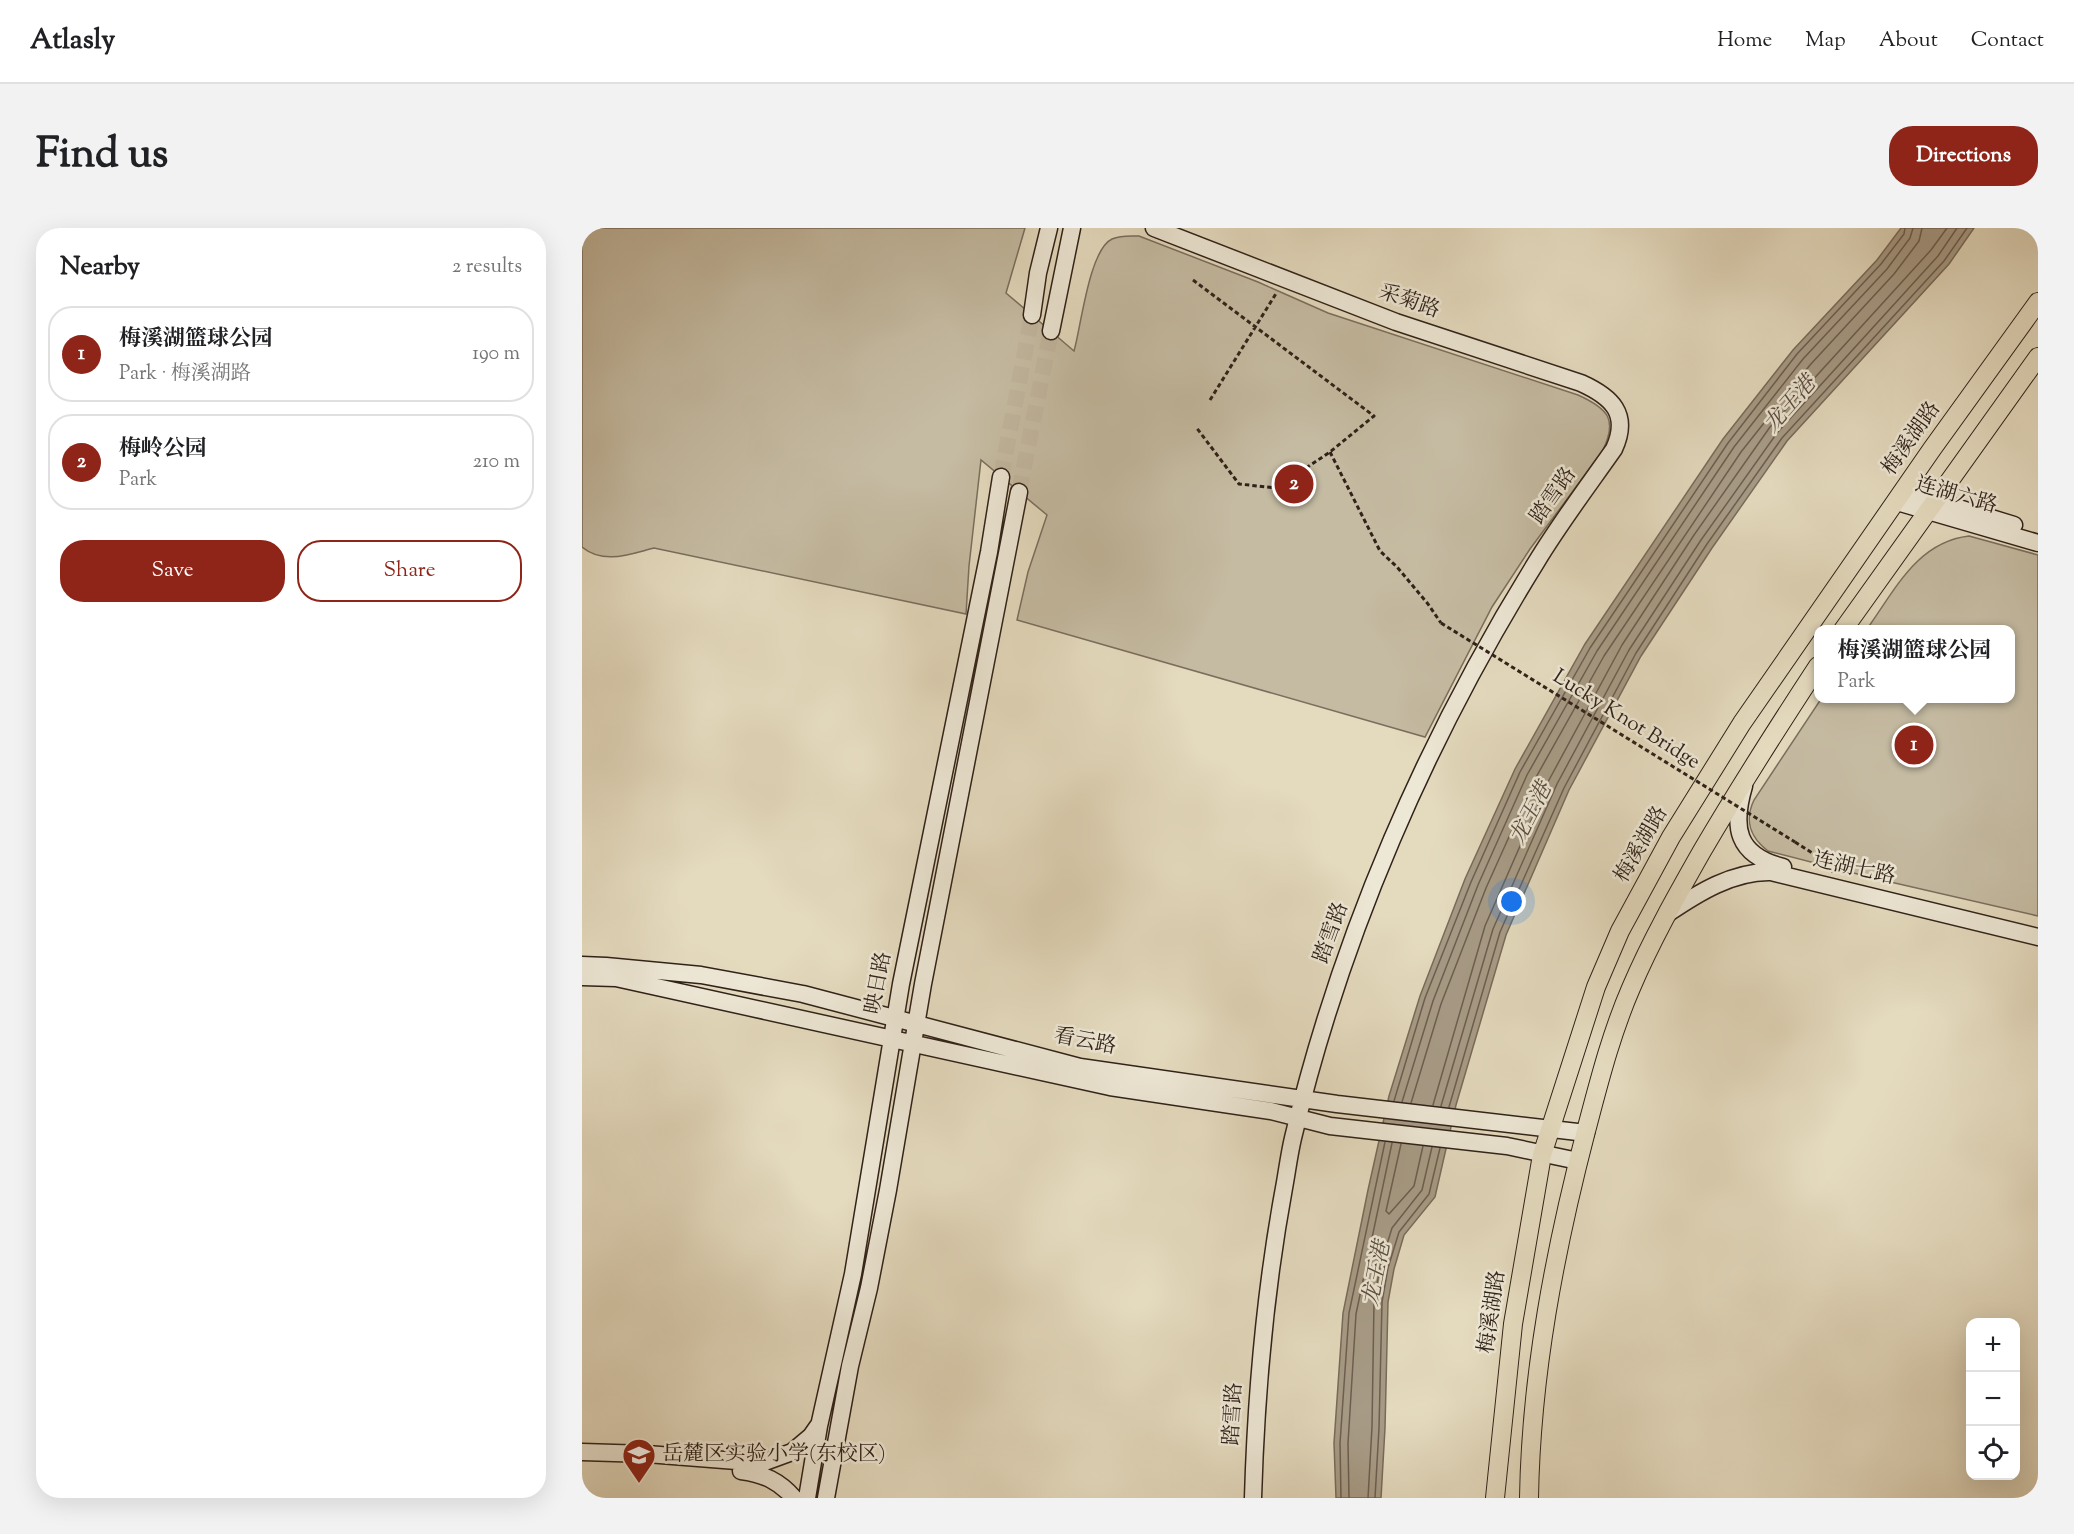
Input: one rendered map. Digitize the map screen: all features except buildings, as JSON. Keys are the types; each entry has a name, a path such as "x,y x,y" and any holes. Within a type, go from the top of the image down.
{"main road":[{"path":"1032,315 1038,273 1049,228"},
{"path":"1051,331 1072,228"},
{"name":"采菊路","path":"1154,228 1396,322 1597,390 1619,414 1622,441"},
{"name":"采菊路","path":"1174,228 1398,315 1601,385 1624,410 1627,422 1622,441"},
{"name":"梅溪湖路","path":"1495,1498 1513,1324 1542,1155 1596,987 1620,931 1650,875 1742,723 1994,361 2038,302"},
{"path":"1847,625 2038,357"},
{"name":"踏雪路","path":"1261,1498 1262,1427 1275,1284 1302,1119 1342,995 1369,919 1421,795 1453,727 1520,603 1621,454 1622,441"},
{"name":"映日路","path":"807,1498 819,1426 853,1274 891,1039 989,552 1001,477"},
{"name":"映日路","path":"826,1498 848,1378 869,1288 888,1190 916,1025 1019,492"},
{"name":"连湖六路","path":"1900,496 2038,543"},
{"name":"连湖六路","path":"1932,506 2038,533"},
{"path":"1529,1498 1530,1458 1538,1376 1550,1299 1578,1161 1604,1063 1631,988 1667,914 1748,773 1814,672"},
{"name":"连湖七路","path":"1748,773 1737,818 1738,831 1760,860 1968,912 2038,926"},
{"name":"连湖七路","path":"1667,914 1721,883 1749,874 1771,872 2038,937"},
{"name":"看云路","path":"582,965 701,975 803,994 1080,1067 1337,1104 1586,1133"},
{"name":"看云路","path":"582,977 616,978 1110,1087 1270,1111 1330,1126 1507,1146 1578,1161"},
{"name":"踏雪路","path":"1253,1498 1260,1357 1268,1284 1292,1140 1302,1119"},
{"path":"582,1452 647,1454 762,1463 792,1452 819,1426"},
{"path":"582,1460 647,1462 759,1474 776,1481 794,1498"}],"path":[{"path":"1210,400 1285,279"},
{"path":"1193,280 1374,416 1330,452 1276,488 1239,484 1196,427"},
{"name":"Lucky Knot Bridge","path":"1330,452 1380,551 1422,596 1441,624 1825,861 1832,870 1835,880"}],"shaded area":[{"path":"582,228 1025,228 1006,293 1074,351 1087,290 1097,258 1104,246 1112,239 1122,236 1139,236 1258,282 1328,313 1578,395 1597,405 1603,411 1610,424 1609,432 1602,452 1530,549 1492,607 1425,737 1017,620 1028,572 1047,515 981,460 966,614 654,548 617,557 599,556 590,552 582,547"},
{"path":"1969,536 2038,555 2038,916 1768,851 1757,840 1750,828 1749,815 1754,800 1818,703 2015,703 2015,625 1870,625 1909,570 1935,548 1951,540"}],"water":[{"name":"龙王港","path":"1901,228 1974,228 1949,264 1787,441 1712,548 1641,656 1569,790 1506,935 1456,1105 1435,1197 1404,1235 1394,1269 1388,1302 1381,1498 1336,1498 1334,1443 1343,1313 1368,1190 1389,1096 1420,996 1465,879 1515,769 1585,644 1723,439 1793,350 1877,260"}],"tunnel":[{"path":"1001,477 1032,315"},
{"path":"1019,492 1051,331"}],"place":[{"name":"梅岭公园","path":"1294,484"},
{"name":"梅溪湖篮球公园","path":"1914,745"},
{"name":"岳麓区实验小学(东校区)","path":"639,1484"}]}
